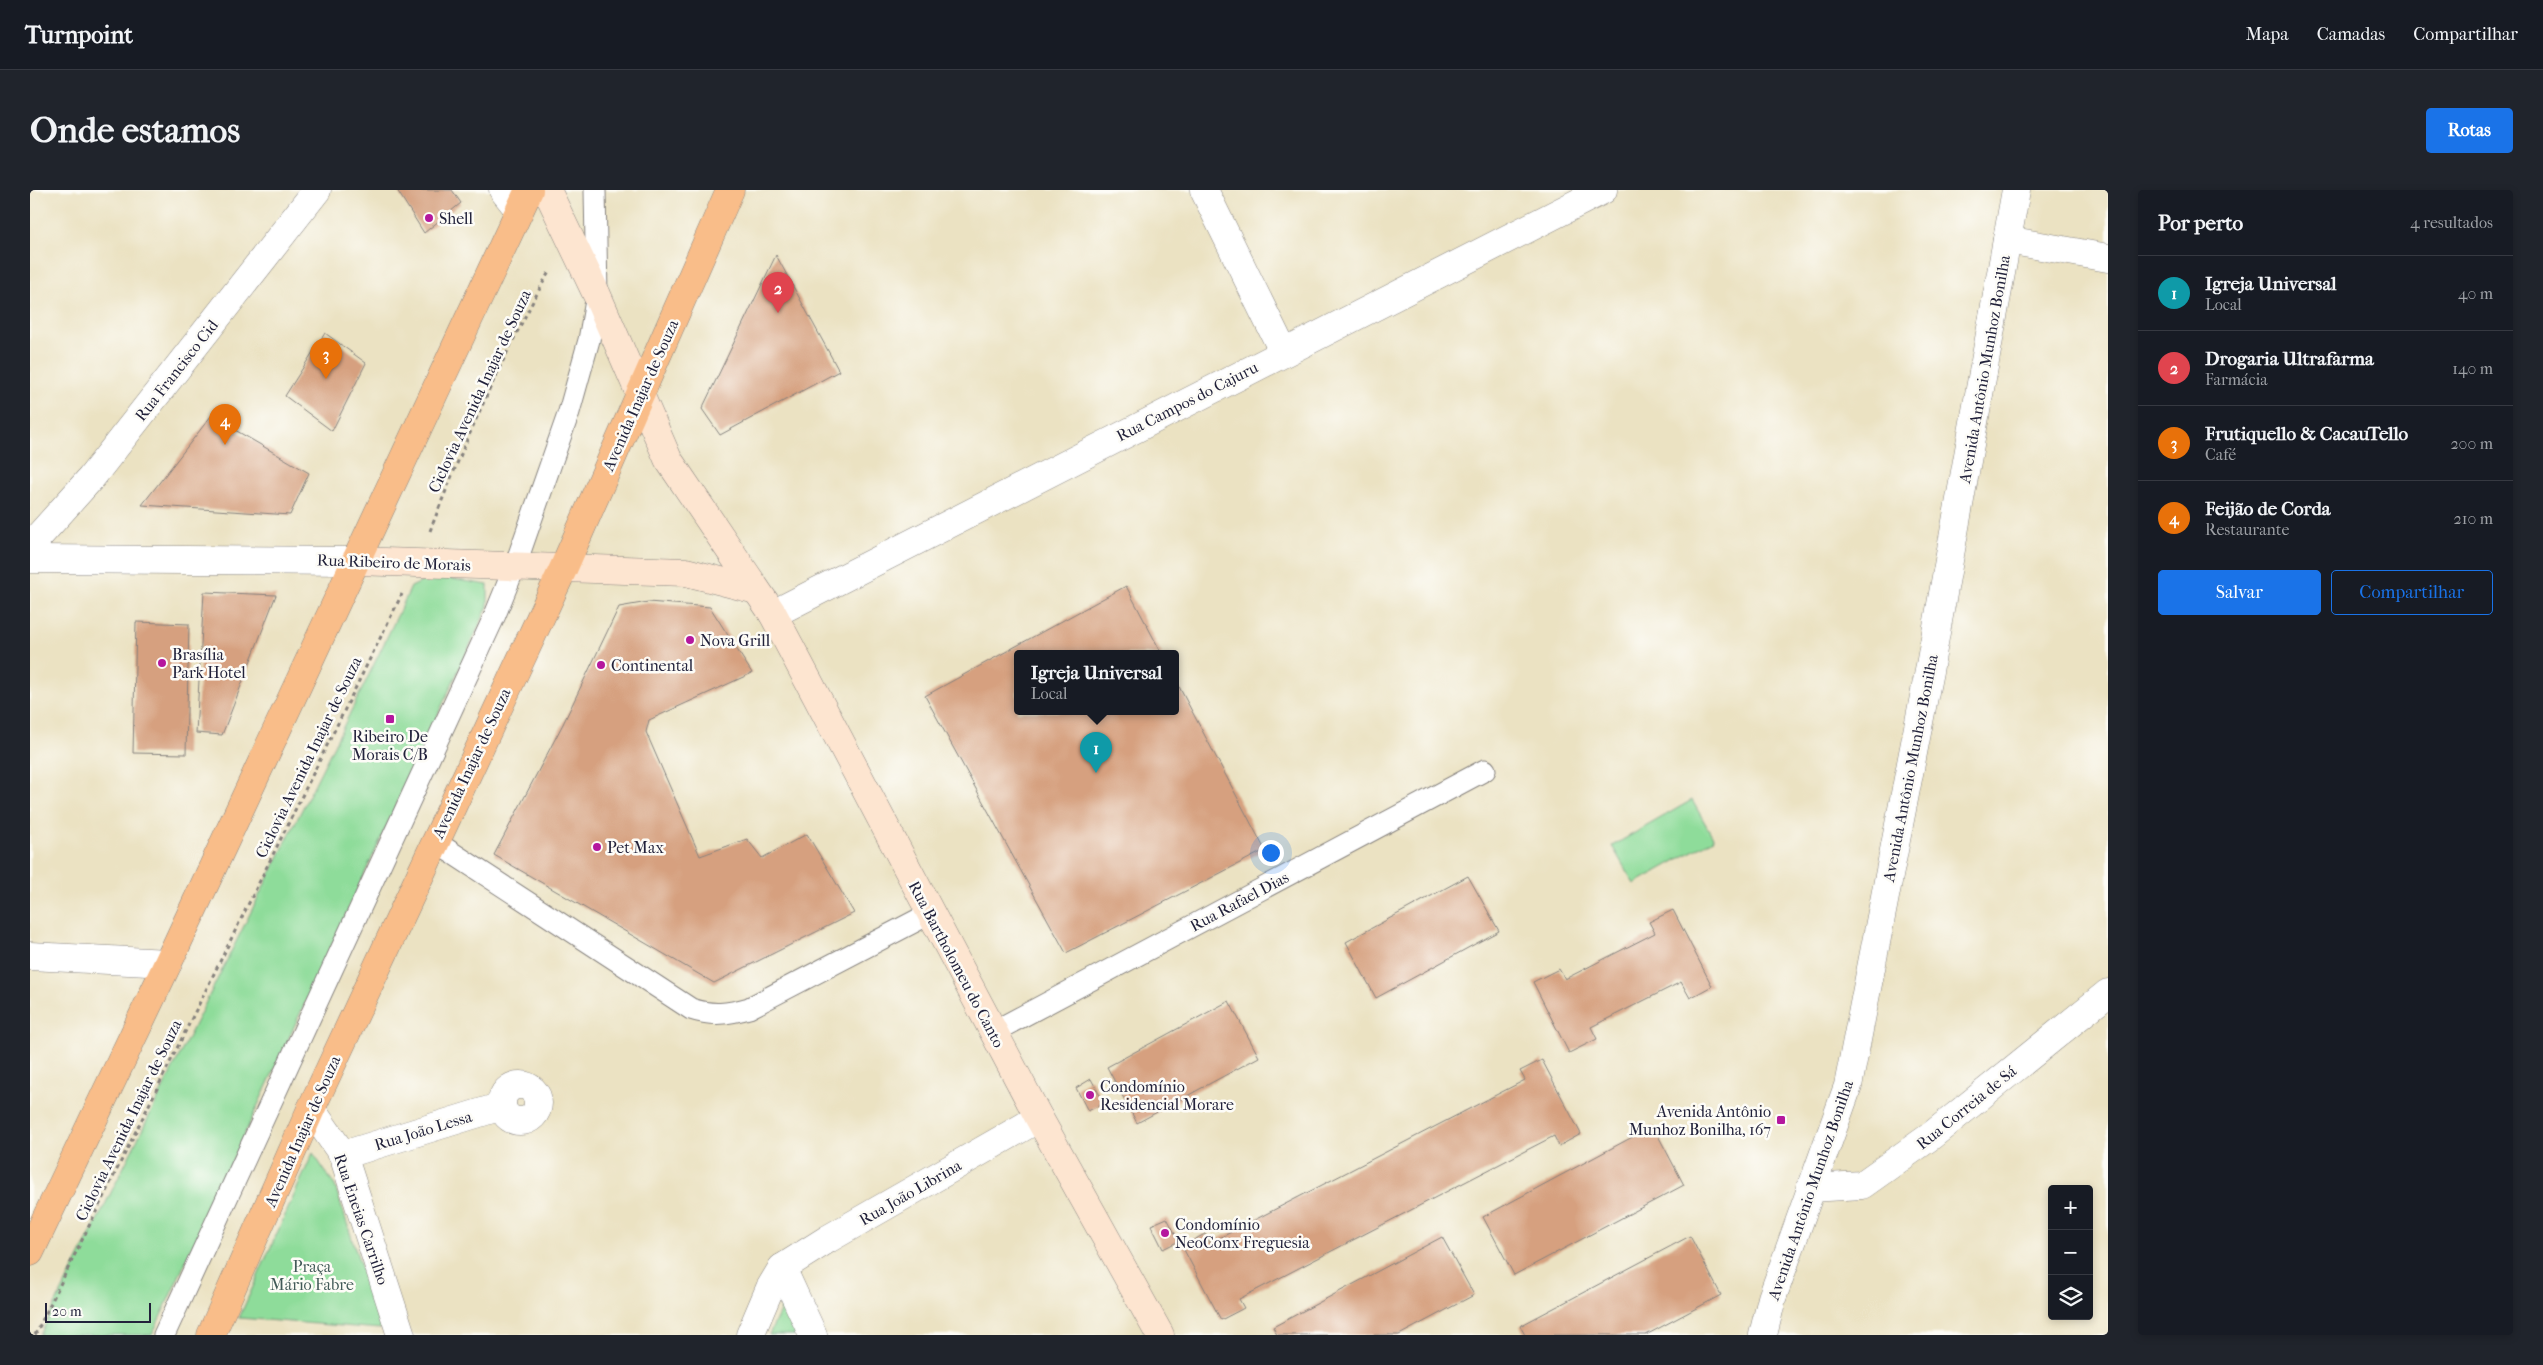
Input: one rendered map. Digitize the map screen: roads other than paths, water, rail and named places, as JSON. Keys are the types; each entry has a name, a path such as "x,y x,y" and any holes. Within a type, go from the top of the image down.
{"main road":[{"name":"Rua Bartholomeu do Canto","path":"547,190 568,238 598,295 668,459 773,614 929,914 1039,1118 1160,1335"},
{"name":"Avenida Inajar de Souza","path":"211,1335 311,1109 434,841 564,567 621,435 641,397 730,190"},
{"path":"30,1252 168,963 355,561 517,197"},
{"name":"Rua Ribeiro de Morais","path":"355,561 686,572 756,590"}],"street":[{"name":"Rua Francisco Cid","path":"30,546 91,478 317,190"},
{"path":"1204,190 1283,351"},
{"name":"Rua Campos do Cajuru","path":"773,614 1283,351 1603,190"},
{"name":"Avenida Antônio Munhoz Bonilha","path":"1763,1335 1772,1298 1848,1086 1929,671 2016,190"},
{"path":"2007,240 2108,258"},
{"name":"Rua Ribeiro de Morais","path":"30,558 355,561"},
{"path":"30,956 168,963"},
{"name":"Rua Correia de Sá","path":"1810,1188 1862,1185 1931,1136 2108,993"},
{"name":"Rua João Lessa","path":"343,1155 502,1106"},
{"name":"Rua Eneias Carrilho","path":"311,1109 343,1155 401,1335"},
{"name":"Rua João Librina","path":"750,1335 770,1288 782,1268 828,1239 1039,1118"},
{"path":"782,1268 813,1335"}],"lane":[{"path":"164,1335 495,615 515,566 580,379 598,295 595,190"},
{"name":"Rua Rafael Dias","path":"993,1032 1485,770"},
{"path":"434,841 691,1009 705,1014 727,1014 749,1008 929,914"}],"place":[{"name":"Shell","path":"429,218"},
{"name":"Drogaria Ultrafarma","path":"778,313"},
{"name":"Frutiquello & CacauTello","path":"326,379"},
{"name":"Feijão de Corda","path":"225,445"},
{"name":"Nova Grill","path":"690,640"},
{"name":"Brasília Park Hotel","path":"162,663"},
{"name":"Continental","path":"601,665"},
{"name":"Ribeiro De Morais C/B","path":"390,719"},
{"name":"Igreja Universal","path":"1096,773"},
{"name":"Pet Max","path":"597,847"},
{"name":"Condomínio Residencial Morare","path":"1090,1095"},
{"name":"Avenida Antônio Munhoz Bonilha, 167","path":"1781,1120"},
{"name":"Condomínio NeoConx Freguesia","path":"1165,1233"}],"park label":[{"name":"Praça Mário Fabre","path":"312,1275"}]}
